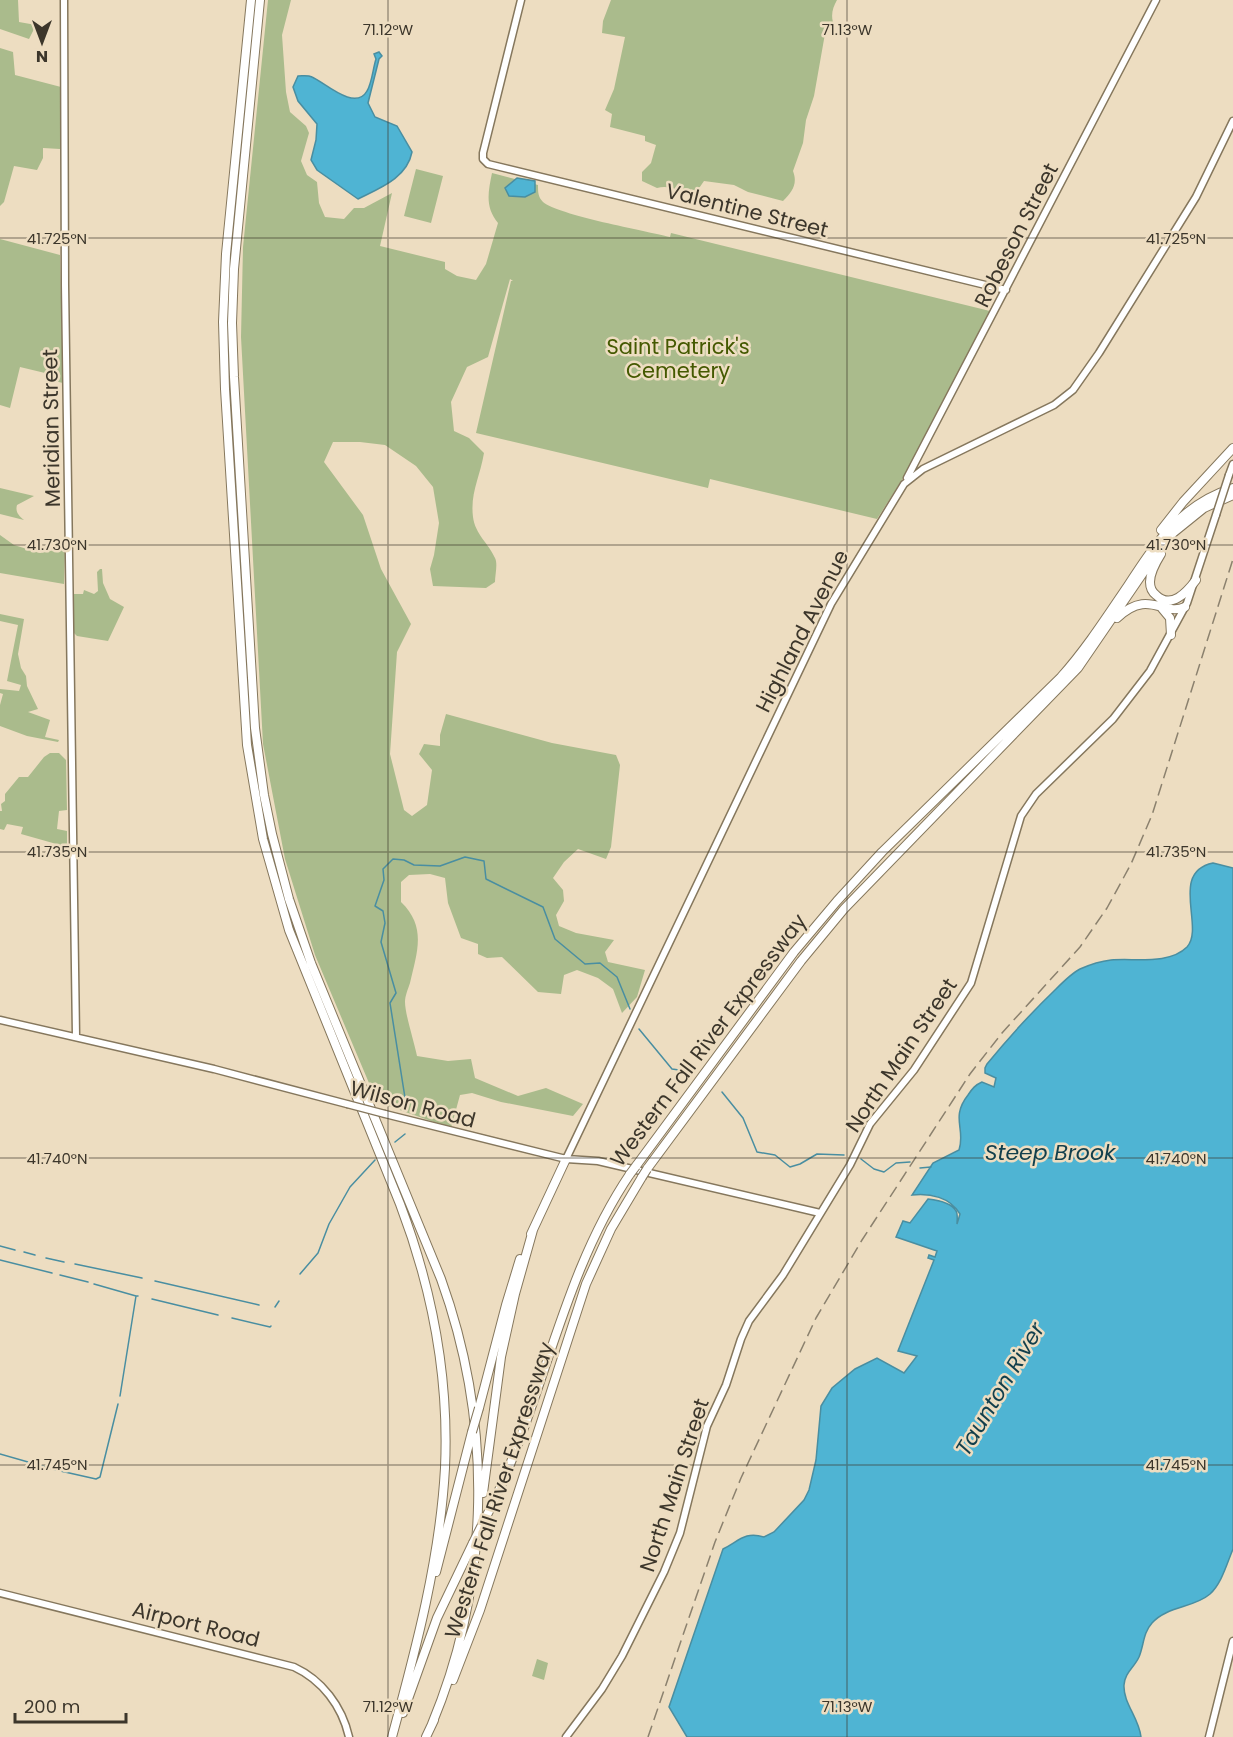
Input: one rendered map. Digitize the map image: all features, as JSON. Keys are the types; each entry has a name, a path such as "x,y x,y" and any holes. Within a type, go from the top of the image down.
{"highway":[{"path":"250,0 226,254 223,315 224,382 246,732 260,826 280,904 300,961 405,1217 418,1255 432,1314 443,1387 445,1467 440,1520 418,1639"},
{"path":"260,0 235,255 232,323 258,754 275,847 302,938 436,1266 454,1317 468,1377 476,1436 479,1481 470,1595 447,1687 426,1737"},
{"path":"1140,567 1167,522 1233,448"},
{"name":"Western Fall River Expressway","path":"394,1737 433,1627 475,1543 518,1447 579,1269 602,1220 630,1174 828,910 873,861 1066,672 1092,639 1158,540 1181,516 1208,498 1233,488"},
{"name":"Western Fall River Expressway","path":"432,1724 462,1660 476,1623 588,1277 611,1228 647,1169 801,961 836,919 895,855 1064,683 1098,642 1160,548 1188,519 1210,504 1233,495"},
{"path":"1185,607 1156,596 1150,583 1152,572 1165,548 1188,519"},
{"path":"1164,600 1180,596 1196,580"},
{"path":"1098,642 1116,620 1128,610 1141,604 1156,604 1178,609 1185,607"},
{"path":"1156,604 1169,616 1171,635"},
{"path":"394,1737 511,1285 533,1230 566,1159"},
{"path":"475,1543 499,1370 513,1301 533,1230"}],"main road":[{"name":"Meridian Street","path":"64,0 65,288 76,1036"},
{"name":"Valentine Street","path":"521,0 483,159 488,164 1006,290"},
{"name":"Robeson Street","path":"904,484 1156,0"},
{"name":"Highland Avenue","path":"566,1159 831,603 904,484 923,469 1054,405 1073,390 1099,353 1196,197 1233,121"},
{"name":"North Main Street","path":"566,1737 602,1689 654,1594 680,1533 707,1426 726,1385 744,1331 756,1310 783,1275 850,1165 870,1124 914,1070 971,982 1017,824 1027,805 1126,703 1150,671 1171,635 1196,580 1233,464"},
{"name":"Wilson Road","path":"0,1020 270,1083 436,1129 566,1159 599,1161 820,1214"},
{"name":"Airport Road","path":"0,1593 294,1667 310,1676 327,1693 342,1715 349,1737"},
{"path":"1209,1737 1233,1641"}],"green space":[{"path":"0,0 18,0 19,22 36,25 29,39 0,29"},
{"name":"Saint Patrick's Cemetery","path":"268,0 291,0 282,35 286,92 290,112 306,126 309,133 301,161 307,175 317,182 319,203 325,217 344,219 354,208 364,208 392,193 380,246 445,262 445,269 457,276 476,280 486,264 498,223 489,205 492,173 538,185 543,202 583,217 670,237 671,233 990,311 912,464 877,519 710,479 708,488 476,433 511,281 513,281 510,279 488,357 467,367 451,402 454,431 469,438 484,453 472,508 476,529 496,560 495,582 486,588 433,586 430,569 439,523 433,487 416,466 385,445 333,442 324,462 363,515 381,569 411,624 397,652 390,754 404,810 412,816 427,805 432,770 419,754 424,744 440,746 440,735 446,714 552,743 616,755 620,765 611,847 606,859 578,849 564,862 553,878 563,890 564,901 556,915 559,926 576,933 614,940 605,952 608,962 645,970 637,997 622,1013 613,989 598,978 577,970 564,975 561,994 538,992 502,957 487,958 478,954 478,944 461,938 448,903 445,878 430,874 409,875 401,882 401,902 414,921 418,940 405,1002 417,1056 448,1061 471,1059 475,1078 518,1096 546,1088 583,1104 573,1116 501,1102 472,1093 460,1095 451,1128 377,1102 315,955 285,859 263,744 241,337 243,247"},
{"path":"611,0 837,0 832,13 835,27 826,28 814,96 806,120 803,143 793,171 794,184 783,201 748,192 734,185 704,181 695,194 691,194 668,187 657,188 642,181 642,172 651,163 656,145 645,141 645,136 610,127 612,114 605,110 614,89 625,37 602,33 603,21"},
{"path":"0,48 13,52 15,75 61,87 60,149 43,148 43,158 37,170 14,166 4,202 0,206"},
{"path":"416,169 443,176 431,223 404,216"},
{"path":"0,239 60,255 63,383 46,379 45,373 20,367 10,408 0,405"},
{"path":"0,488 34,496 17,505 18,514 24,520 0,514"},
{"path":"0,535 14,545 40,553 65,548 64,584 0,573"},
{"path":"102,569 103,583 110,599 124,607 108,641 77,636 74,633 74,594 83,594 84,590 94,594 98,591 97,572"},
{"path":"0,614 24,619 18,654 27,686 38,709 28,712 50,720 45,737 59,740 58,742 27,736 0,726 0,705 3,694 0,693 0,689 19,691 21,685 7,681 18,625 0,621"},
{"path":"50,753 59,753 66,760 67,810 59,811 57,829 67,831 67,847 21,834 23,827 7,824 4,830 0,829 1,804 5,801 5,794 19,777 28,777"},
{"path":"537,1659 548,1663 544,1680 532,1676"}],"water":[{"path":"379,52 382,56 379,59 368,103 375,117 397,126 412,152 405,169 399,175 358,199 317,170 311,160 317,124 298,101 293,87 298,76 309,76 347,97 362,97 370,84 376,59 374,54"},
{"path":"517,178 535,181 535,192 525,197 509,196 505,188"},
{"name":"Taunton River","path":"1213,863 1233,868 1233,1549 1221,1579 1210,1594 1204,1599 1158,1617 1147,1631 1139,1657 1126,1677 1124,1685 1124,1692 1141,1737 687,1737 669,1707 723,1549 747,1536 764,1537 774,1532 804,1500 809,1490 816,1460 821,1406 832,1388 855,1369 877,1358 904,1373 917,1356 898,1351 934,1260 928,1258 929,1255 935,1257 937,1251 896,1237 903,1221 910,1223 928,1199 951,1205 957,1214 957,1224 960,1214 956,1208 945,1200 926,1195 912,1195 933,1163 959,1150 961,1136 959,1117 963,1103 972,1089 980,1083 994,1087 996,1078 985,1073 987,1064 1029,1016 1074,973 1087,966 1107,961 1151,960 1171,956 1187,947 1192,927 1190,889 1193,877 1200,868"}],"waterway":[{"name":"Steep Brook","path":"406,1104 390,1003 396,993 381,942 385,923 383,911 375,906 384,880 383,869 393,859 404,860 414,865 440,866 465,857 484,861 486,879 543,907 555,939 585,964 600,963 617,977 630,1009"},
{"name":"Steep Brook","path":"639,1029 672,1069 693,1072"},
{"name":"Steep Brook","path":"722,1092 743,1118 757,1152 775,1155 790,1167 817,1154 844,1155"},
{"name":"Steep Brook","path":"395,1142 405,1134"},
{"name":"Steep Brook","path":"861,1159 874,1169 884,1172 896,1163 910,1162"},
{"name":"Steep Brook","path":"300,1274 318,1253 329,1224 350,1187 375,1160"},
{"name":"Steep Brook","path":"920,1168 931,1167"},
{"path":"0,1246 15,1250"},
{"path":"24,1252 35,1255"},
{"path":"46,1258 64,1262"},
{"path":"0,1260 52,1273"},
{"path":"75,1264 142,1278"},
{"path":"60,1275 88,1282"},
{"path":"155,1281 259,1305"},
{"path":"94,1284 136,1296"},
{"name":"Steep Brook","path":"120,1396 136,1296 138,1296"},
{"name":"Steep Brook","path":"152,1299 218,1315"},
{"name":"Steep Brook","path":"275,1307 279,1301"},
{"name":"Steep Brook","path":"232,1318 271,1326"},
{"name":"Steep Brook","path":"0,1454 96,1479 100,1477 118,1404"}],"railway":[{"path":"648,1737 715,1542 741,1478 816,1318 862,1240 970,1074 1002,1033 1080,947 1107,908 1131,864 1152,815 1233,559"}]}
